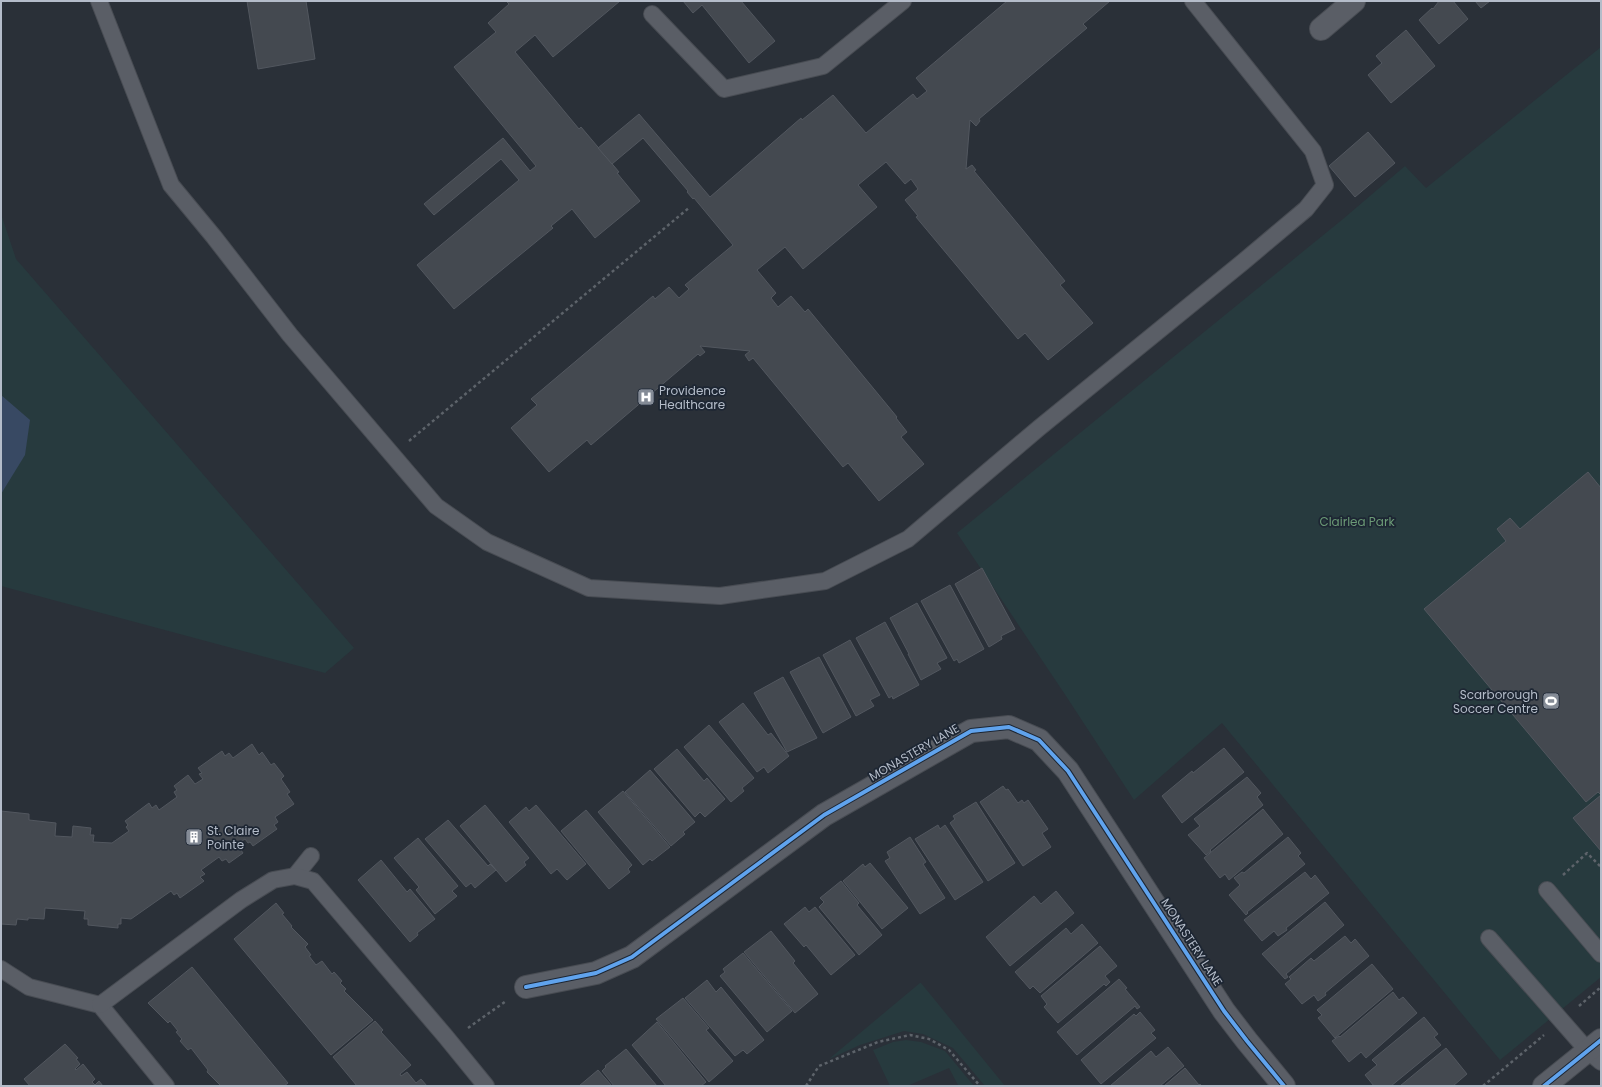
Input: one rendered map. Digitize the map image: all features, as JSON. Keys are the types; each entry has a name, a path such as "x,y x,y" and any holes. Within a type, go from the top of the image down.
{"street":[{"path":"1321,29 1354,1"},
{"name":"MONASTERY LANE","path":"526,987 596,973 632,957 824,815 971,731 1009,727 1039,740 1068,771 1224,1011 1246,1041 1284,1086"},
{"path":"1544,1086 1597,1051"}],"lane":[{"path":"100,1 171,185 214,237 290,335 436,506 487,542 589,588 720,596 825,581 908,539 1039,428 1306,209 1325,185 1313,151 1193,1"},
{"path":"652,14 724,89 823,66 903,1"},
{"path":"295,876 311,856"},
{"path":"100,1004 241,900 273,880 295,876 313,881 486,1086"},
{"path":"1547,890 1601,954"},
{"path":"1489,938 1562,1020 1597,1051"},
{"path":"1,968 29,987 100,1004 166,1086"}],"path":[{"path":"393,454 690,207"},
{"path":"1547,890 1587,853 1601,867"},
{"path":"446,1037 462,1032 526,987"},
{"path":"1483,1086 1601,988"},
{"path":"806,1086 819,1066 878,1042 910,1035 929,1039 949,1050 980,1086"}],"green space":[{"name":"Clairlea Park","path":"1601,47 1601,977 1500,1060 1222,723 1134,800 957,533 1343,219 1405,166 1426,188"},
{"path":"1,214 16,259 354,648 325,673 1,586"},
{"path":"920,983 1005,1086 985,1086 953,1048 923,1034 904,1031 860,1045 829,1059"},
{"path":"906,1040 921,1042 945,1051 974,1086 958,1085 949,1068 907,1086 890,1086 873,1050 893,1042"}],"water":[{"path":"1,395 30,420 25,455 1,494"}],"building":[{"path":"247,1 306,1 315,59 258,69"},
{"path":"506,1 620,1 553,57 535,35 515,52 579,129 581,127 619,172 617,173 640,201 595,238 572,209 551,226 553,228 454,309 417,265 519,180 501,159 434,215 424,204 503,138 530,171 536,166 454,67 496,32 488,23 509,4"},
{"path":"683,1 741,1 775,41 749,63 702,5 693,13"},
{"path":"1007,1 1110,1 1083,24 1087,28 979,119 980,121 976,126 970,120 966,169 972,165 976,170 974,171 1065,281 1060,285 1093,323 1048,360 1025,333 1018,339 916,217 918,216 905,200 918,189 911,179 905,184 886,162 858,185 877,207 803,269 785,247 757,270 776,293 771,298 778,307 791,296 805,312 808,309 897,417 896,418 907,432 901,437 924,464 879,501 848,463 843,467 753,358 749,361 745,355 750,351 700,346 705,352 700,356 698,354 591,445 587,440 549,472 511,428 537,405 531,399 653,296 655,299 669,287 679,298 689,289 685,285 733,245 643,138 612,164 598,148 639,114 710,197 801,118 802,120 833,95 866,133 913,94 917,99 927,91 916,78"},
{"path":"1439,1 1453,1 1468,19 1439,44 1419,20 1432,8 1433,9"},
{"path":"1475,1 1490,1 1481,8"},
{"path":"1406,30 1435,66 1391,103 1368,75 1382,63 1376,56"},
{"path":"1368,132 1395,163 1355,197 1329,166"},
{"name":"Scarborough Soccer Centre","path":"1588,472 1601,488 1601,795 1598,792 1586,802 1424,609 1506,541 1497,529 1510,518 1520,529"},
{"path":"982,568 1015,629 1001,636 1002,639 989,647 955,584"},
{"path":"950,585 984,649 959,663 957,659 954,661 921,601"},
{"path":"917,603 947,658 937,663 941,669 921,680 890,618"},
{"path":"885,622 919,685 893,699 892,696 889,698 856,638"},
{"path":"850,640 880,695 870,700 874,706 856,716 823,655"},
{"path":"819,657 851,717 823,733 790,672"},
{"path":"783,677 817,738 787,752 754,693"},
{"path":"743,703 768,735 771,733 789,756 768,773 764,767 757,772 719,722"},
{"path":"709,725 754,778 742,788 744,791 731,802 684,747"},
{"name":"St. Claire Pointe","path":"252,744 259,755 262,752 271,765 274,763 284,776 281,779 290,792 287,794 294,804 275,817 278,822 274,825 277,829 253,846 245,839 237,844 243,853 229,863 226,859 222,861 219,857 201,870 205,874 200,877 204,881 180,898 177,893 174,895 171,891 131,919 121,918 121,924 118,924 118,928 88,925 88,919 84,919 85,911 45,908 44,919 17,919 16,925 1,924 1,811 29,814 29,820 56,823 55,836 72,837 73,826 91,828 90,835 94,835 93,842 112,843 129,831 126,827 128,825 125,821 149,803 152,808 156,805 159,810 177,797 174,792 177,790 174,786 188,775 195,784 203,779 199,774 202,773 198,768 222,751 225,756 229,753 233,758"},
{"path":"1224,748 1244,772 1182,823 1162,796 1192,771 1193,773"},
{"path":"677,749 704,781 707,778 725,799 705,817 700,812 695,817 654,769"},
{"path":"650,770 695,822 683,832 685,834 671,846 625,792"},
{"path":"1247,777 1261,793 1257,797 1263,805 1206,855 1188,835 1200,826 1194,819"},
{"path":"1003,786 1006,790 1008,789 1018,803 1022,800 1024,803 1028,800 1048,829 1042,833 1051,847 1023,866 980,802"},
{"path":"623,791 670,847 652,861 650,859 643,865 598,812"},
{"path":"1601,795 1601,851 1573,818"},
{"path":"976,802 1015,863 988,881 950,823 955,819 953,816"},
{"path":"485,805 529,858 524,862 526,865 506,882 460,826"},
{"path":"536,805 586,864 567,880 557,869 551,874 509,822 526,807 529,811"},
{"path":"1263,809 1283,834 1229,880 1225,874 1220,878 1204,858"},
{"path":"586,810 632,865 628,869 630,872 609,889 561,831"},
{"path":"448,820 488,866 490,864 496,870 475,888 471,883 466,887 425,839"},
{"path":"938,825 940,829 945,825 983,882 955,900 915,839"},
{"path":"910,837 926,862 923,864 945,898 920,914 885,861 890,858 887,852"},
{"path":"1288,837 1301,853 1298,856 1305,864 1247,912 1248,913 1246,915 1229,895 1240,885 1234,878 1242,872 1244,873"},
{"path":"418,838 458,886 452,891 457,896 435,914 416,890 419,887 394,858"},
{"path":"381,860 407,892 410,889 435,919 417,933 418,935 410,942 358,880"},
{"path":"870,863 908,908 882,929 843,881 863,864 865,867"},
{"path":"1305,872 1311,879 1315,875 1329,893 1286,928 1287,930 1278,936 1274,931 1262,941 1244,920"},
{"path":"841,881 859,903 857,905 882,935 859,955 819,907 824,902 820,898"},
{"path":"1056,891 1074,913 1010,966 986,937 1034,896 1041,904"},
{"path":"1325,902 1344,925 1286,974 1288,977 1285,979 1262,954"},
{"path":"276,903 284,913 282,914 292,926 291,927 308,944 305,947 311,955 309,956 316,965 322,961 332,974 334,972 342,981 340,983 346,989 344,991 373,1020 331,1055 234,939"},
{"path":"805,907 809,912 815,907 855,955 831,975 806,945 804,947 784,924"},
{"path":"1082,924 1098,943 1040,993 1033,986 1030,989 1015,972 1066,928 1071,934"},
{"path":"771,931 795,961 793,963 818,994 795,1013 744,952"},
{"path":"1345,936 1351,943 1355,939 1369,956 1325,993 1326,995 1318,1001 1314,995 1302,1004 1285,984 1291,979 1289,977 1311,958 1314,961"},
{"path":"1100,946 1117,966 1105,976 1110,982 1106,986 1104,984 1058,1023 1044,1007 1047,1004 1041,996"},
{"path":"743,953 792,1011 767,1032 720,976 725,972 723,969"},
{"path":"1372,964 1393,989 1335,1038 1318,1018 1322,1015 1317,1010"},
{"path":"192,967 288,1083 284,1086 221,1086 207,1072 208,1070 191,1048 188,1050 180,1041 182,1039 176,1032 178,1031 170,1021 168,1023 148,1003"},
{"path":"1119,979 1140,1007 1137,1009 1135,1006 1077,1055 1057,1032"},
{"path":"707,980 716,992 721,987 764,1040 747,1054 743,1050 735,1056 685,998"},
{"path":"1393,992 1399,1000 1403,997 1417,1013 1366,1058 1361,1052 1349,1062 1332,1041 1339,1036 1340,1037"},
{"path":"683,998 709,1028 706,1030 733,1061 709,1082 656,1019"},
{"path":"1140,1012 1155,1030 1151,1033 1156,1038 1101,1084 1081,1060 1134,1014 1136,1016"},
{"path":"1424,1017 1438,1034 1434,1037 1441,1045 1391,1086 1374,1086 1365,1075 1377,1065 1372,1060"},
{"path":"375,1021 383,1030 381,1032 411,1065 400,1074 401,1076 407,1072 416,1083 421,1079 427,1086 357,1086 333,1057"},
{"path":"657,1022 706,1082 701,1086 666,1086 632,1045"},
{"path":"65,1044 78,1058 76,1059 80,1064 75,1069 76,1070 83,1064 95,1079 92,1082 95,1085 99,1081 103,1086 30,1086 24,1079"},
{"path":"1168,1047 1184,1066 1160,1086 1110,1086 1151,1051 1156,1057"},
{"path":"1446,1048 1467,1074 1453,1086 1400,1086"},
{"path":"626,1049 657,1086 614,1086 602,1071 606,1067 605,1066"},
{"path":"1185,1068 1199,1085 1200,1084 1202,1086 1164,1086"},
{"path":"598,1070 612,1086 579,1086"}],"cycle path":[{"path":"526,987 596,973 632,957 824,815 971,731 1009,727 1039,740 1068,771 1224,1011 1284,1086"},
{"path":"1544,1086 1601,1040"}],"place":[{"name":"Providence Healthcare","path":"646,397"},
{"name":"Scarborough Soccer Centre","path":"1551,701"},
{"name":"St. Claire Pointe","path":"194,837"}]}
